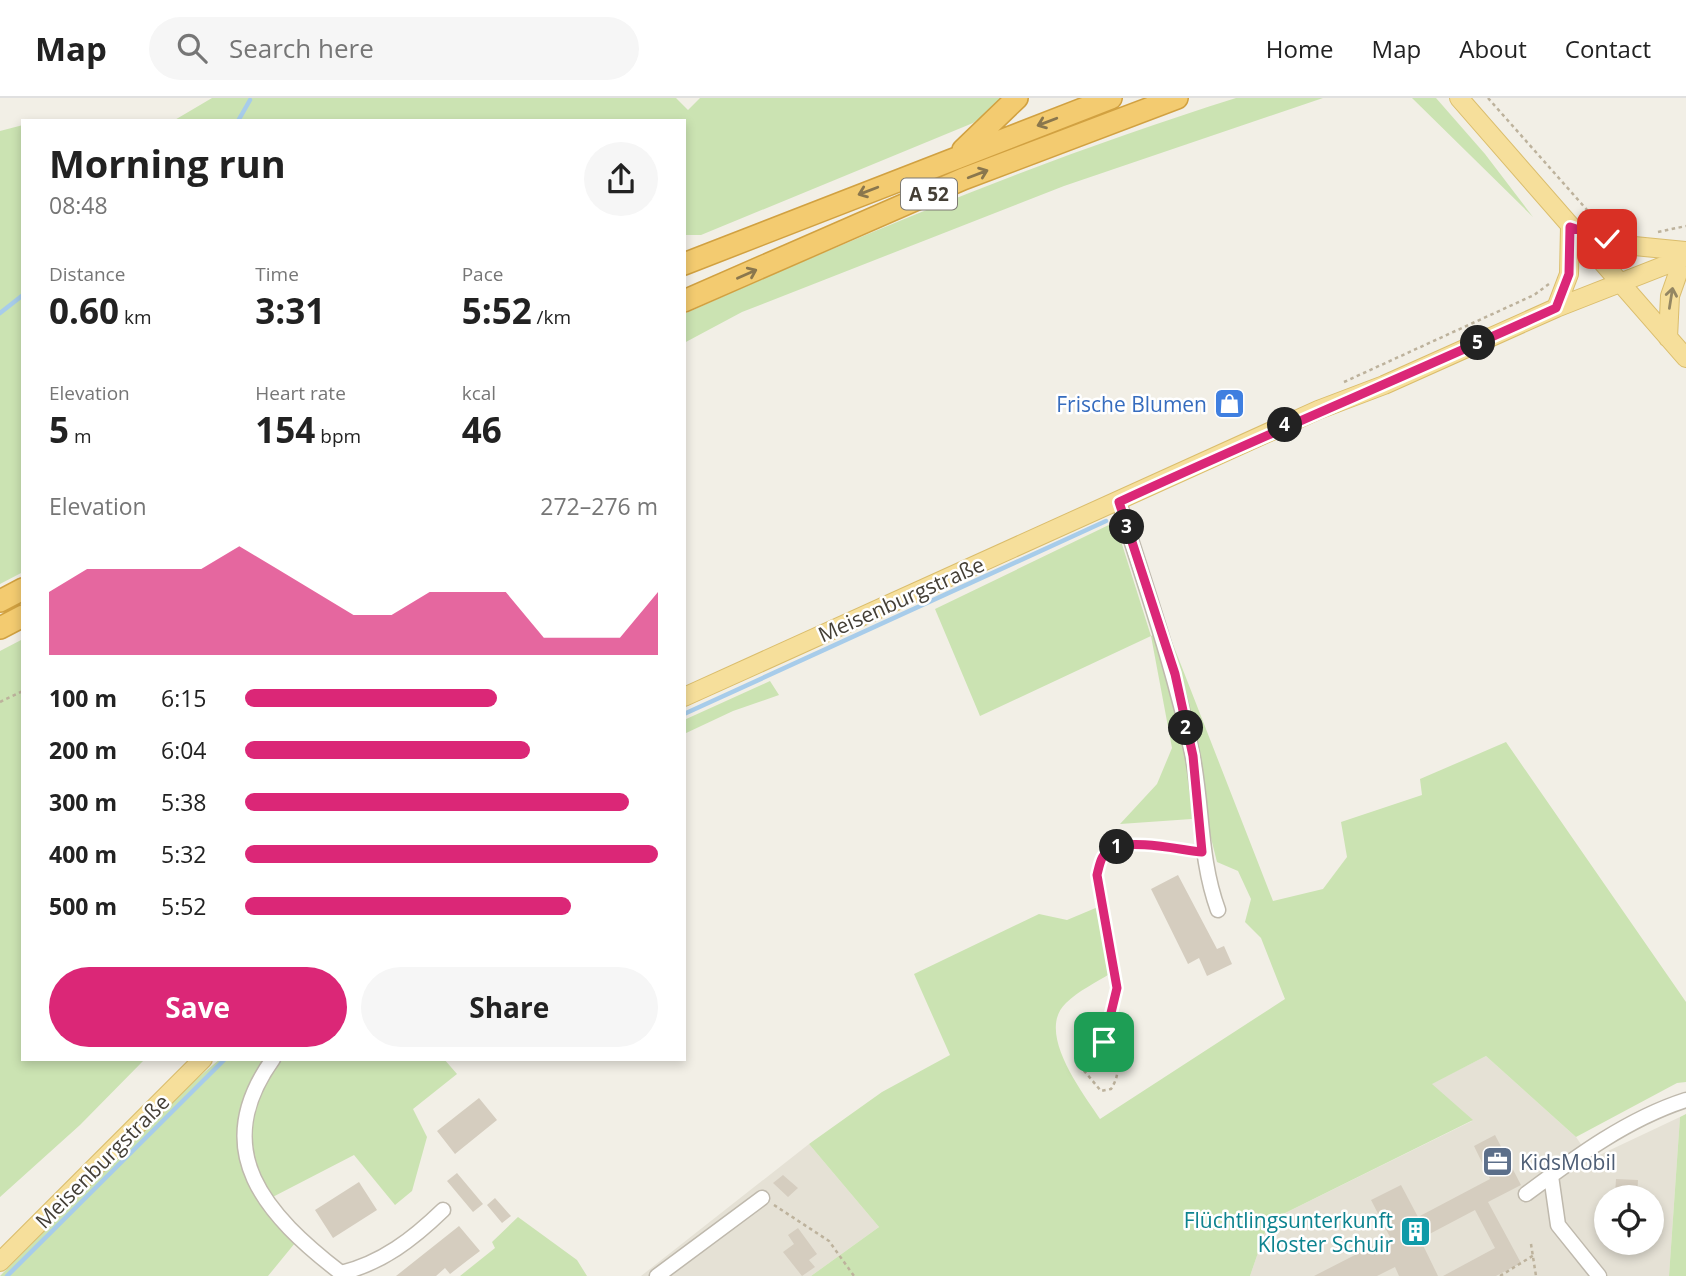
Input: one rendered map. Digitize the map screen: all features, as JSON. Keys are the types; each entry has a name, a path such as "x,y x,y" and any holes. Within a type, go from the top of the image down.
{"highway":[{"path":"955,157 1017,98"},
{"name":"A 52","path":"686,263 1111,98"},
{"name":"A 52","path":"686,300 962,179 1177,98"},
{"path":"0,601 21,590"},
{"path":"0,628 21,616"}],"main road":[{"path":"1459,98 1686,358"},
{"path":"1570,227 1624,244 1685,256 1670,296 1668,338"},
{"path":"1556,308 1569,274 1570,227"},
{"name":"Meisenburgstraße","path":"686,696 1318,410 1384,385 1556,308 1620,285 1685,256"},
{"name":"Meisenburgstraße","path":"0,1262 201,1061"}],"street":[{"path":"1119,502 1175,674 1193,756 1202,852 1208,883 1218,910"},
{"path":"272,1061 251,1100 242,1136 249,1168 271,1207 302,1243 341,1273 368,1266 403,1244 443,1210"},
{"path":"1526,1194 1605,1138 1663,1107 1686,1100"},
{"path":"1551,1175 1558,1225 1593,1274"},
{"path":"657,1276 762,1198"}],"path":[{"path":"1488,98 1588,211"},
{"path":"1679,228 1686,226"},
{"path":"0,702 21,692"},
{"path":"1106,1028 1081,1047 1079,1058 1081,1067 1101,1091 1111,1089 1117,1079 1118,1067 1104,1042 1106,1028 1114,1014 1117,988 1097,875 1101,857 1114,847 1131,845 1202,852"},
{"path":"762,1198 829,1241 854,1276"},
{"path":"1531,1244 1536,1276"},
{"path":"1500,1276 1534,1255"}],"shaded area":[{"path":"1486,1056 1576,1137 1591,1159 1680,1117 1669,1276 1250,1276 1269,1221 1472,1121 1431,1084"},
{"path":"809,1144 879,1227 811,1276 641,1276"}],"green space":[{"path":"212,98 676,98 688,110 700,98 1008,98 973,123 701,235 686,235 686,119 176,119"},
{"path":"1236,98 1323,98 1064,186 742,312 686,342 686,313 957,198"},
{"path":"1412,98 1436,98 1485,154 1533,217"},
{"path":"21,126 21,573 0,584 0,131"},
{"path":"1115,522 1151,636 980,716 935,609"},
{"path":"1167,629 1273,901 1323,889 1347,857 1341,822 1422,795 1420,779 1506,742 1686,1002 1686,1082 1677,1083 1576,1137 1486,1056 1432,1084 1473,1120 1269,1221 1250,1276 811,1276 879,1227 809,1144 882,1092 950,1055 914,974 1039,914 1067,920 1098,907 1111,973 1066,1003 1058,1015 1056,1030 1065,1062 1100,1119 1285,999 1261,938 1245,922 1251,899 1238,871 1217,862 1206,818 1120,824 1157,784 1172,748 1151,636"},
{"path":"21,640 21,1061 143,1061 80,1125 0,1197 0,651"},
{"path":"770,681 779,695 733,711 686,733 686,719"},
{"path":"218,1061 446,1061 457,1074 413,1109 427,1137 412,1191 395,1205 354,1155 263,1202 295,1243 268,1276 0,1276 187,1087"},
{"path":"1686,1114 1686,1276 1669,1276 1680,1117"},
{"path":"518,1217 577,1260 587,1276 460,1276 495,1248 492,1242"}],"building":[{"path":"1178,875 1217,949 1224,946 1232,964 1207,976 1199,958 1188,964 1151,889"},
{"path":"479,1098 497,1120 455,1154 437,1131"},
{"name":"Flüchtlingsunterkunft Kloster Schuir","path":"1495,1135 1521,1185 1488,1202 1521,1263 1496,1276 1443,1276 1495,1248 1475,1210 1420,1239 1438,1276 1399,1276 1395,1267 1377,1276 1314,1276 1390,1237 1371,1200 1401,1185 1418,1217 1490,1179 1474,1146"},
{"path":"457,1173 483,1204 473,1212 447,1181"},
{"path":"783,1175 798,1188 788,1197 773,1183"},
{"path":"1616,1179 1638,1180 1638,1185 1616,1185"},
{"path":"359,1182 377,1210 333,1238 315,1210"},
{"path":"495,1198 511,1216 502,1223 487,1205"},
{"path":"459,1226 480,1251 450,1274 445,1268 436,1276 396,1276"},
{"path":"798,1228 817,1254 809,1260 815,1267 802,1276 783,1252 794,1244 788,1235"}],"waterway":[{"path":"239,119 250,100"},
{"path":"0,313 21,297"},
{"path":"686,713 1106,521"},
{"path":"7,1276 223,1061"}],"place":[{"name":"Frische Blumen","path":"1230,404"},
{"name":"KidsMobil","path":"1497,1162"},
{"name":"Flüchtlingsunterkunft Kloster Schuir","path":"1416,1232"}],"route":[{"path":"1104,1042 1106,1028 1114,1014 1117,988 1114,956 1097,875 1101,857 1114,847 1131,845 1202,852 1193,756 1175,674 1119,502 1318,410 1384,385 1556,308 1569,274 1570,227 1607,239"}]}
